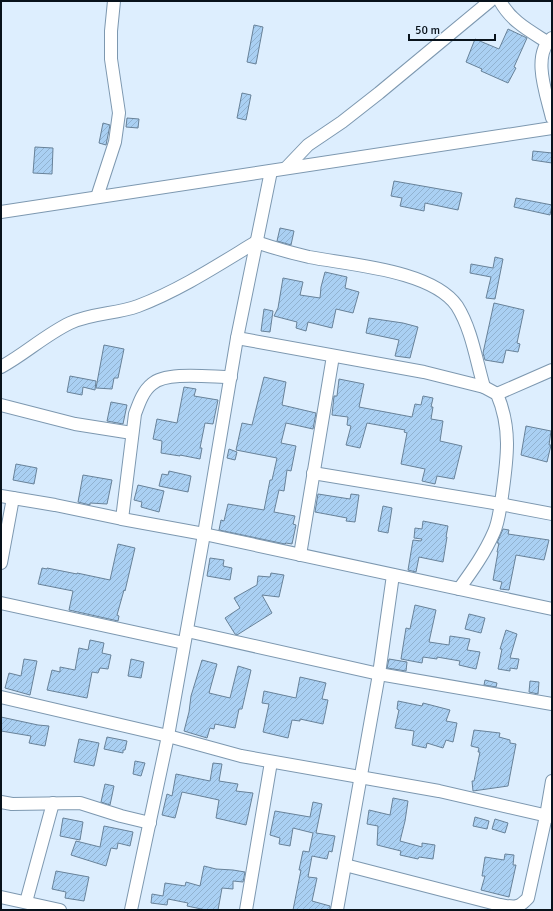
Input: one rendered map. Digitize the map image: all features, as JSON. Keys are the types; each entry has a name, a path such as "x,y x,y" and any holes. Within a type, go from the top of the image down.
{"street":[{"path":"97,197 115,142 119,113 111,59 111,31 114,1"},
{"path":"287,167 308,145 342,122 379,93 490,1"},
{"path":"500,1 506,11 521,26 550,40 540,60 543,81 552,118"},
{"path":"1,212 271,171 287,167 552,128"},
{"path":"131,910 168,736 237,338 271,171"},
{"path":"1,367 41,340 71,323 137,306 163,295 204,274 256,242"},
{"path":"256,242 276,249 310,257 402,273 441,290 456,305 466,322 484,387"},
{"path":"237,338 424,372 484,387 497,394 503,407 506,420 508,456 495,531 482,558 459,589"},
{"path":"300,555 333,356"},
{"path":"497,394 552,370"},
{"path":"122,519 132,433 135,414 141,397 152,383 170,376 231,377"},
{"path":"1,405 75,424 132,433"},
{"path":"313,473 552,514"},
{"path":"1,496 204,534 552,609"},
{"path":"1,563 13,498"},
{"path":"336,910 379,674 393,575"},
{"path":"1,603 184,644"},
{"path":"187,631 379,674 552,704"},
{"path":"1,698 168,736 206,748 271,762 361,776 439,791 549,816"},
{"path":"246,910 271,762"},
{"path":"345,865 500,905 514,907 522,905 528,898 549,816 552,781"},
{"path":"1,802 12,804 80,803 121,816 150,823"},
{"path":"26,902 53,803"},
{"path":"1,897 60,910"}],"building":[{"path":"254,25 263,27 256,64 247,62"},
{"path":"508,29 527,38 514,67 516,68 508,83 481,71 482,69 466,62 475,39 499,49"},
{"path":"242,93 251,95 246,120 237,118"},
{"path":"127,118 139,119 138,128 126,127"},
{"path":"103,123 110,125 106,145 99,143"},
{"path":"35,147 53,148 52,174 33,173"},
{"path":"533,151 552,153 552,163 532,160"},
{"path":"394,181 462,193 458,210 425,203 424,211 400,206 402,198 391,196"},
{"path":"516,198 552,205 550,215 514,207"},
{"path":"280,228 294,231 291,245 277,241"},
{"path":"495,257 503,259 495,299 486,298 491,277 470,273 471,264 493,268"},
{"path":"325,272 347,277 345,288 359,292 353,313 336,309 332,328 308,322 306,331 296,328 297,322 274,316 278,308 283,278 303,282 300,295 320,298"},
{"path":"494,303 524,310 517,343 520,344 518,352 506,350 503,363 485,360 483,353"},
{"path":"264,309 273,311 270,332 261,331"},
{"path":"369,318 403,323 418,327 410,358 395,356 399,340 366,333"},
{"path":"104,345 124,349 118,378 114,378 112,389 96,388"},
{"path":"70,376 96,381 95,390 83,387 82,395 67,392"},
{"path":"264,377 286,382 282,405 316,413 313,429 286,423 281,443 296,446 291,471 287,470 284,491 279,490 274,512 295,516 293,524 296,525 292,544 285,544 219,530 221,520 224,521 228,504 264,510 270,480 272,480 277,458 236,450 242,423 252,425"},
{"path":"339,379 364,384 359,407 412,417 415,404 421,405 423,396 433,398 431,419 443,421 440,441 462,446 454,479 437,476 435,484 422,481 425,469 401,464 407,433 404,432 405,430 367,423 360,448 346,445 351,426 347,425 348,417 332,415 334,396 337,396"},
{"path":"184,387 196,389 194,396 218,400 213,424 205,423 200,448 202,448 200,459 161,453 162,441 153,439 157,419 177,423"},
{"path":"111,402 127,405 123,424 107,421"},
{"path":"526,426 551,431 549,445 551,445 547,462 521,455"},
{"path":"229,449 237,452 235,460 227,458"},
{"path":"16,464 37,468 34,484 13,480"},
{"path":"169,471 191,476 188,492 159,486 162,474 168,475"},
{"path":"83,475 112,480 107,504 90,503 90,505 78,502"},
{"path":"138,485 164,491 159,512 141,507 142,502 134,500"},
{"path":"318,494 350,499 351,494 359,495 355,522 346,521 347,518 315,512"},
{"path":"383,506 392,508 388,533 378,531"},
{"path":"423,521 448,526 447,537 443,562 419,557 416,572 408,570 413,540 421,541 422,539 414,538 415,528 422,529"},
{"path":"503,529 509,530 508,534 549,540 544,560 516,555 509,590 500,589 502,582 493,580 499,543 497,543"},
{"path":"118,544 135,548 125,591 124,590 117,615 119,616 118,621 69,610 73,591 38,584 42,568 110,580"},
{"path":"210,558 224,560 223,566 232,568 230,580 207,576"},
{"path":"271,573 284,575 279,597 262,595 272,613 237,635 235,634 225,618 240,608 234,598 257,585 258,576 270,577"},
{"path":"415,605 436,610 429,642 449,645 450,636 470,639 467,650 480,652 476,669 459,665 460,661 437,657 437,659 423,657 422,663 401,659 406,628 410,629"},
{"path":"469,614 485,618 481,633 465,629"},
{"path":"506,630 517,634 510,658 519,659 517,669 510,668 510,671 498,669 502,649 500,649"},
{"path":"90,640 104,643 102,653 111,655 108,669 100,668 98,673 92,672 87,698 47,690 52,670 60,672 60,667 75,670 79,648 88,650"},
{"path":"24,659 37,661 30,695 5,688 9,673 21,676"},
{"path":"131,659 144,662 141,678 128,676"},
{"path":"389,659 407,662 406,671 387,668"},
{"path":"202,660 217,664 209,693 230,698 238,666 251,670 242,709 239,709 235,728 215,724 214,729 210,728 207,738 184,731 191,696"},
{"path":"300,677 326,683 322,699 328,700 323,724 300,719 300,721 292,720 288,738 263,732 269,704 262,703 264,691 296,698"},
{"path":"485,680 497,683 496,687 484,685"},
{"path":"530,681 539,682 538,694 529,692"},
{"path":"398,701 422,706 423,703 450,710 446,721 457,723 453,742 446,740 443,748 427,743 426,748 412,745 414,731 395,728 399,710 397,709"},
{"path":"1,717 49,726 45,746 29,743 31,736 1,731"},
{"path":"474,730 500,733 499,737 510,740 510,743 516,744 508,786 473,791 472,781 474,781 480,752 478,752 479,748 471,746"},
{"path":"107,737 127,741 123,753 104,749"},
{"path":"79,739 99,743 94,766 74,762"},
{"path":"135,761 145,763 141,776 133,774"},
{"path":"213,763 222,764 219,781 238,784 236,791 253,793 246,825 216,818 219,800 182,792 175,818 162,815 167,794 172,796 176,774 210,781"},
{"path":"105,784 114,786 110,805 101,802"},
{"path":"393,798 408,801 400,841 422,847 422,843 435,845 433,859 419,857 418,859 400,855 401,851 377,845 378,826 367,824 369,810 390,815"},
{"path":"313,802 322,804 316,833 335,836 332,852 329,851 327,859 312,856 308,877 317,878 312,901 330,906 330,910 293,910 301,870 299,870 303,851 309,852 313,833 293,828 290,846 279,844 280,838 270,835 275,811 310,817"},
{"path":"475,817 489,821 487,829 473,826"},
{"path":"63,818 83,822 80,840 60,836"},
{"path":"495,819 508,823 505,833 492,829"},
{"path":"104,826 133,832 130,846 118,843 117,849 111,848 106,866 71,855 76,841 100,847"},
{"path":"505,854 514,855 513,865 516,865 509,897 481,890 485,876 482,876 485,857 504,860"},
{"path":"204,866 216,869 245,872 243,882 233,881 233,889 222,888 218,910 206,910 187,906 188,903 168,899 167,905 151,903 152,894 163,896 165,883 185,886 186,882 200,886"},
{"path":"56,871 89,877 84,901 65,898 66,892 52,889"}]}
